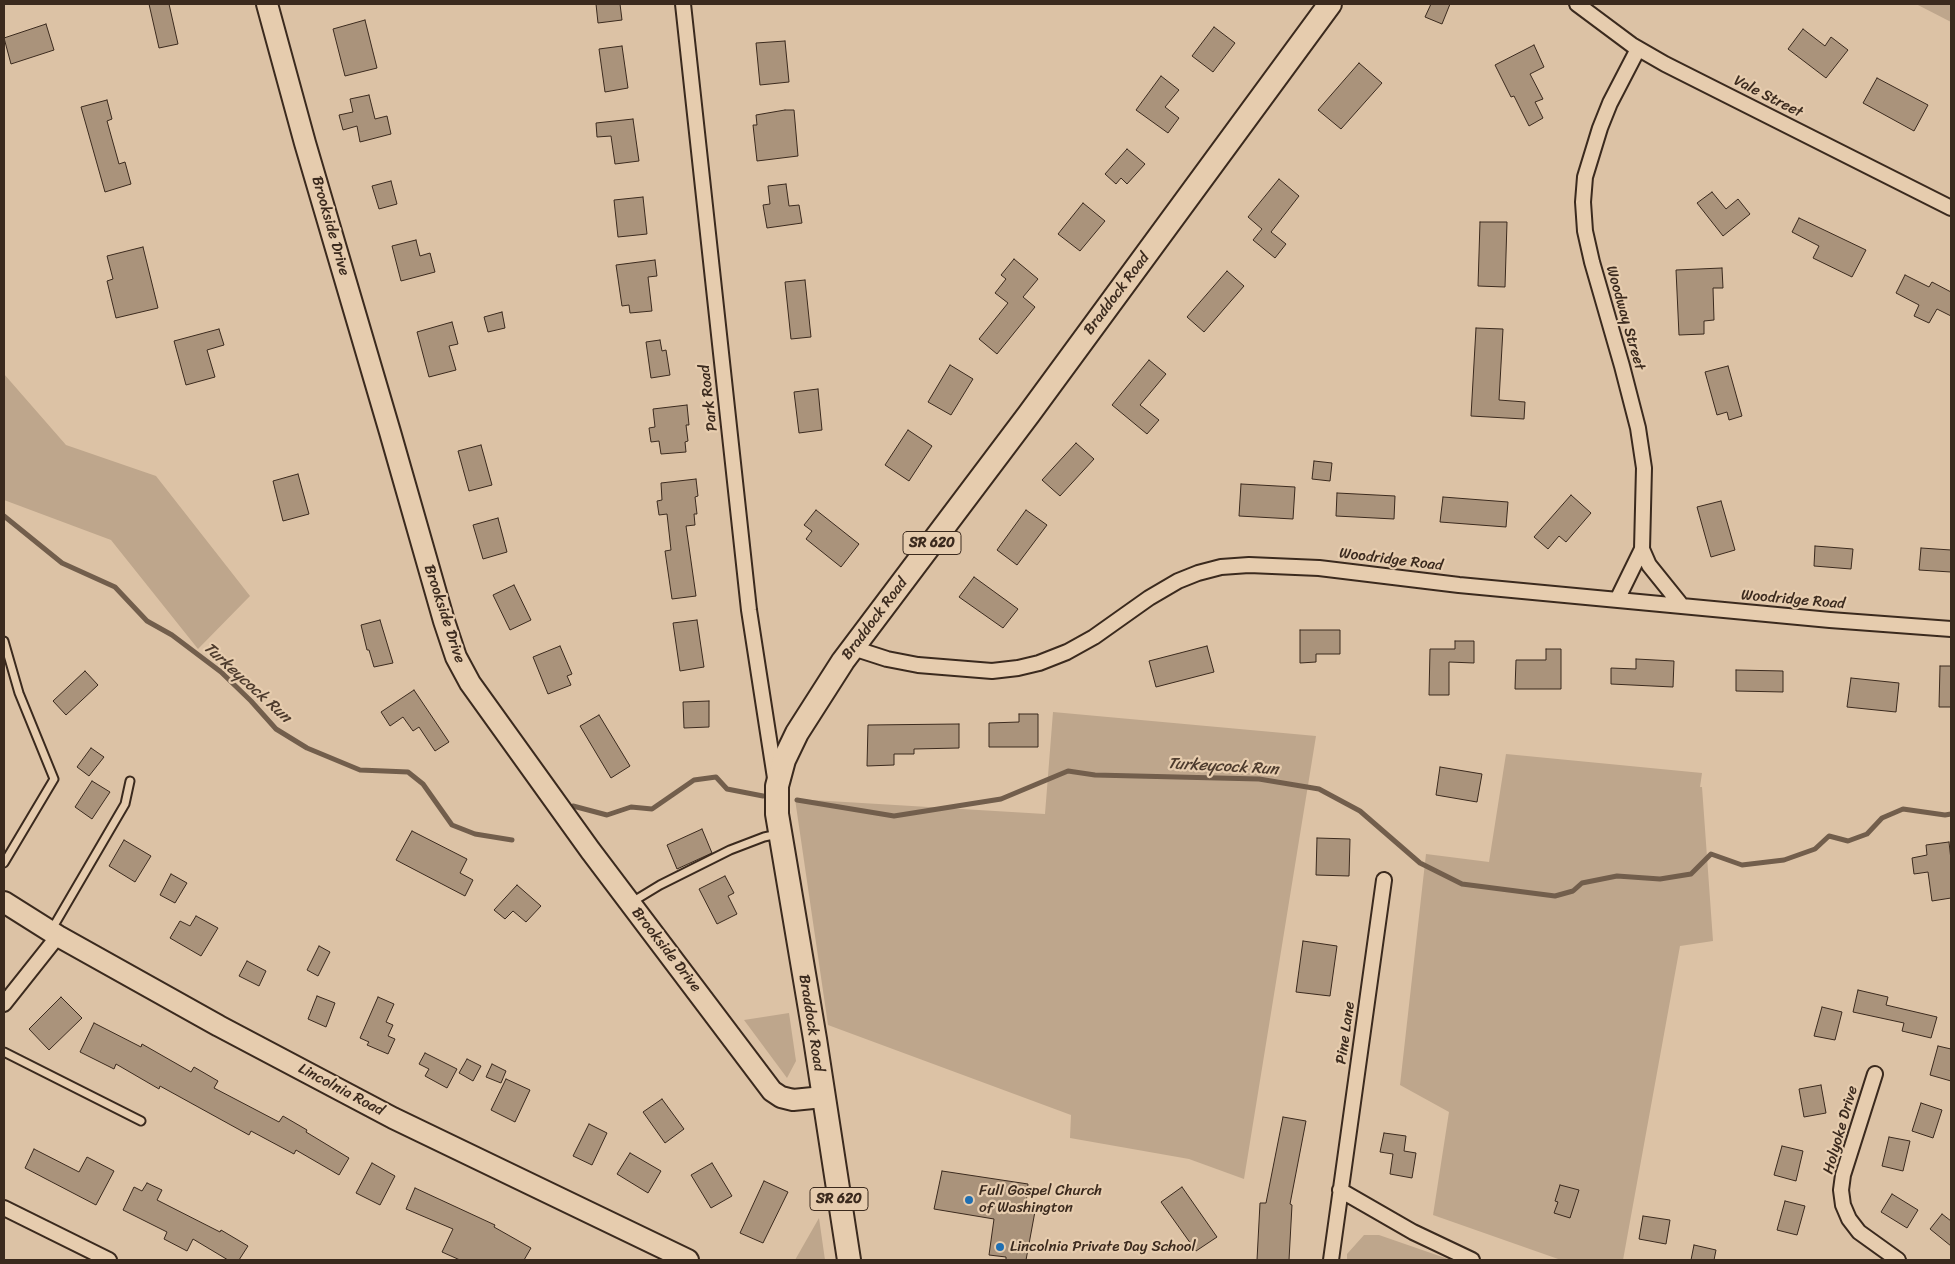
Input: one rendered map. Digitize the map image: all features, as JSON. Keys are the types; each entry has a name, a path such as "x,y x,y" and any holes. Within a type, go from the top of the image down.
{"main road":[{"name":"Braddock Road","path":"847,1260 845,1237 777,814 777,786 784,760 797,733 853,648 1023,422 1330,4"}],"street":[{"name":"Brookside Drive","path":"267,4 305,143 456,657 475,690 630,904 691,981 772,1091 781,1097 794,1100 823,1097"},
{"name":"Park Road","path":"683,4 749,610 765,721 777,786"},
{"name":"Vale Street","path":"1577,4 1638,49 1665,64 1951,208"},
{"name":"Woodway Street","path":"1617,600 1642,548 1644,468 1638,428 1592,262 1585,231 1583,202 1585,177 1600,128 1610,103 1638,49"},
{"path":"1642,548 1649,565 1682,606"},
{"name":"Woodridge Road","path":"853,648 887,659 927,667 992,671 1018,668 1039,663 1067,652 1094,637 1149,598 1178,581 1221,567 1249,565 1319,568 1459,585 1830,620 1951,628"},
{"name":"Pine Lane","path":"1331,1260 1384,880"},
{"name":"Lincolnia Road","path":"4,902 54,934 219,1026 394,1118 688,1260"},
{"path":"4,1004 54,934"},
{"name":"Holyoke Drive","path":"1875,1074 1843,1175 1841,1190 1843,1204 1849,1219 1859,1232 1898,1260"},
{"path":"1340,1190 1413,1232 1472,1260"},
{"path":"4,1208 109,1260"}],"lane":[{"path":"4,641 19,693 54,779 4,863"},
{"path":"54,934 125,804 130,781"},
{"path":"630,904 660,885 730,850 764,837 780,834"},
{"path":"4,1052 141,1120"}],"shaded area":[{"path":"1916,4 1951,4 1951,22"},
{"path":"4,374 66,445 156,476 250,596 198,649 111,540 4,500"},
{"path":"1053,712 1316,736 1244,1179 1189,1159 1070,1138 1071,1115 828,1025 795,799 1045,814"},
{"path":"1506,754 1702,773 1700,787 1702,787 1713,941 1680,946 1623,1260 1561,1260 1433,1215 1449,1112 1400,1085 1426,854 1489,862"},
{"path":"789,1013 796,1061 787,1078 744,1020"},
{"path":"819,1218 825,1260 795,1260"},
{"path":"1364,1235 1379,1235 1451,1260 1347,1260 1347,1254"}],"building":[{"path":"149,4 169,4 178,44 159,48"},
{"path":"596,4 620,4 622,20 598,23"},
{"path":"1431,4 1450,4 1442,24 1425,17"},
{"path":"365,20 377,68 345,76 333,29"},
{"path":"46,24 54,50 11,64 4,38"},
{"path":"1214,27 1235,43 1213,72 1192,56"},
{"path":"1803,29 1825,46 1831,37 1848,50 1826,78 1788,49"},
{"path":"785,41 789,82 760,85 756,43"},
{"path":"1534,45 1544,67 1530,74 1543,99 1535,102 1543,118 1529,126 1514,96 1511,97 1495,65"},
{"path":"622,46 628,88 605,92 599,49"},
{"path":"1359,63 1382,83 1341,129 1318,110"},
{"path":"1161,76 1179,90 1165,107 1179,118 1168,133 1136,110"},
{"path":"1877,78 1928,105 1914,131 1863,103"},
{"path":"369,95 375,119 387,116 391,134 360,142 357,126 343,130 339,115 353,112 350,99"},
{"path":"107,100 112,119 107,121 119,164 125,162 131,184 105,192 81,107"},
{"path":"794,110 798,156 757,161 753,125 757,125 756,115"},
{"path":"633,119 639,161 615,164 611,136 597,137 596,123"},
{"path":"1127,149 1145,164 1127,184 1121,178 1116,184 1105,174"},
{"path":"1279,179 1299,196 1271,232 1286,244 1275,258 1253,240 1262,229 1248,217"},
{"path":"391,181 397,204 379,209 372,186"},
{"path":"786,184 789,206 799,205 802,223 767,228 763,205 770,204 768,186"},
{"path":"1712,192 1726,209 1738,199 1750,214 1723,236 1697,203"},
{"path":"643,197 647,234 618,237 614,200"},
{"path":"1083,203 1105,221 1080,251 1058,234"},
{"path":"1799,218 1866,250 1852,277 1813,258 1819,246 1792,232"},
{"path":"1480,222 1507,222 1505,287 1478,286"},
{"path":"416,240 420,256 430,253 435,272 401,281 392,246"},
{"path":"143,247 158,308 116,318 107,281 113,279 107,256"},
{"path":"1014,259 1038,279 1023,297 1035,307 997,354 979,339 1008,303 995,293 1006,279 1001,275"},
{"path":"655,260 657,276 648,277 652,311 630,313 629,305 622,306 616,265"},
{"path":"1722,268 1723,288 1713,288 1714,320 1704,321 1704,334 1679,335 1676,270"},
{"path":"1227,271 1244,286 1204,332 1187,317"},
{"path":"1905,275 1929,287 1932,282 1951,292 1951,316 1937,309 1929,323 1914,316 1919,305 1896,293"},
{"path":"805,280 811,337 791,339 785,282"},
{"path":"502,312 505,328 488,332 484,317"},
{"path":"452,322 458,344 449,346 456,370 429,377 417,332"},
{"path":"1476,328 1503,329 1499,400 1525,402 1524,419 1471,416"},
{"path":"219,329 224,345 207,350 215,377 186,385 174,341"},
{"path":"660,340 662,351 666,350 670,375 651,378 646,342"},
{"path":"1149,360 1166,374 1140,405 1159,420 1147,434 1112,405"},
{"path":"950,365 973,379 951,415 928,402"},
{"path":"1728,366 1742,416 1729,420 1727,412 1717,415 1705,372"},
{"path":"818,389 822,430 799,433 794,392"},
{"path":"687,405 689,425 686,425 688,441 685,442 686,452 661,454 659,441 651,442 649,428 655,427 653,409"},
{"path":"908,430 932,446 909,481 885,465"},
{"path":"1076,443 1094,459 1060,496 1042,480"},
{"path":"481,445 492,485 469,491 458,451"},
{"path":"1314,461 1332,463 1330,481 1312,479"},
{"path":"298,474 309,514 283,521 273,481"},
{"path":"696,479 698,496 695,497 697,514 694,514 695,525 686,526 696,596 672,599 665,551 671,550 667,514 659,515 657,501 662,500 661,483"},
{"path":"1241,484 1295,487 1293,519 1239,516"},
{"path":"1337,493 1395,496 1394,519 1336,516"},
{"path":"1571,495 1591,513 1566,542 1559,536 1548,549 1534,537"},
{"path":"1443,497 1508,502 1506,527 1440,522"},
{"path":"1721,501 1735,550 1711,557 1697,507"},
{"path":"816,510 859,544 841,567 806,539 812,531 804,525"},
{"path":"1026,510 1047,525 1017,565 997,550"},
{"path":"498,518 507,552 483,559 473,525"},
{"path":"1815,546 1853,549 1851,569 1814,566"},
{"path":"1921,548 1951,550 1951,572 1919,570"},
{"path":"974,577 1018,609 1003,628 959,597"},
{"path":"514,585 531,620 510,630 493,595"},
{"path":"380,620 393,663 374,667 369,650 367,650 361,625"},
{"path":"697,620 704,667 680,671 673,623"},
{"path":"1300,630 1340,630 1340,654 1316,654 1316,662 1300,663"},
{"path":"1455,641 1474,641 1474,663 1449,662 1449,695 1429,695 1430,649 1455,649"},
{"path":"560,646 572,674 567,676 571,685 548,694 533,657"},
{"path":"1207,646 1214,672 1156,687 1149,661"},
{"path":"1546,649 1561,649 1561,689 1515,689 1516,660 1546,660"},
{"path":"1636,659 1674,661 1673,687 1611,684 1611,668 1636,669"},
{"path":"1940,666 1951,666 1951,707 1939,707"},
{"path":"1736,670 1783,671 1783,692 1736,691"},
{"path":"85,671 98,685 66,715 53,701"},
{"path":"1851,678 1899,683 1896,712 1847,707"},
{"path":"414,690 449,742 435,751 419,727 413,731 403,717 390,726 381,712"},
{"path":"709,701 709,727 684,728 683,702"},
{"path":"1019,714 1038,714 1038,747 989,747 989,723 1019,722"},
{"path":"599,715 630,766 611,778 580,726"},
{"path":"959,724 959,748 914,749 914,754 894,754 894,765 867,766 868,725"},
{"path":"91,748 104,757 89,776 77,767"},
{"path":"1440,767 1482,774 1477,802 1436,795"},
{"path":"92,781 110,792 92,819 75,807"},
{"path":"702,829 712,853 677,869 667,845"},
{"path":"412,831 467,859 460,873 473,880 465,896 396,860"},
{"path":"1317,838 1350,839 1349,876 1316,875"},
{"path":"124,840 151,856 135,882 109,866"},
{"path":"1949,842 1951,898 1932,901 1928,872 1914,874 1912,858 1927,855 1926,845"},
{"path":"171,874 187,883 175,903 160,895"},
{"path":"725,876 734,893 728,896 737,914 717,924 699,889"},
{"path":"517,885 541,906 526,922 513,911 505,919 494,910"},
{"path":"196,916 218,928 201,956 170,938 180,921 190,926"},
{"path":"1303,941 1337,946 1330,996 1296,992"},
{"path":"319,946 330,952 318,976 307,970"},
{"path":"247,961 266,971 259,986 239,976"},
{"path":"1858,990 1888,997 1886,1005 1937,1017 1931,1038 1902,1031 1904,1023 1853,1012"},
{"path":"317,996 335,1003 326,1027 308,1019"},
{"path":"61,997 82,1018 49,1050 29,1029"},
{"path":"378,997 394,1004 386,1022 393,1025 388,1036 395,1039 388,1054 367,1045 369,1042 360,1038"},
{"path":"1822,1007 1842,1012 1835,1040 1814,1036"},
{"path":"94,1023 141,1047 142,1044 191,1072 194,1067 218,1081 214,1088 279,1122 283,1116 349,1158 339,1175 296,1150 294,1154 251,1131 249,1135 160,1086 159,1089 116,1064 114,1069 80,1052"},
{"path":"1938,1046 1951,1049 1951,1081 1930,1075"},
{"path":"425,1053 457,1069 447,1088 425,1076 429,1069 419,1064"},
{"path":"467,1059 481,1066 473,1081 459,1073"},
{"path":"492,1064 506,1071 501,1083 486,1077"},
{"path":"506,1079 530,1090 515,1122 491,1110"},
{"path":"1821,1085 1826,1113 1804,1117 1799,1089"},
{"path":"662,1099 684,1129 665,1143 643,1112"},
{"path":"1921,1103 1942,1110 1933,1138 1912,1131"},
{"path":"1283,1117 1306,1121 1290,1204 1292,1205 1289,1260 1257,1260 1260,1203 1266,1203"},
{"path":"589,1124 607,1133 592,1165 573,1156"},
{"path":"1384,1133 1406,1136 1404,1151 1416,1153 1412,1178 1390,1174 1393,1154 1380,1152"},
{"path":"1889,1137 1910,1141 1903,1171 1882,1166"},
{"path":"1782,1146 1803,1151 1796,1181 1774,1175"},
{"path":"34,1149 79,1172 87,1157 114,1171 96,1205 25,1168"},
{"path":"630,1153 661,1171 648,1193 617,1174"},
{"path":"372,1163 395,1176 380,1205 356,1193"},
{"path":"712,1163 732,1196 711,1208 691,1175"},
{"path":"942,1171 1028,1184 1026,1205 1036,1206 1026,1260 1006,1260 1006,1257 989,1255 994,1219 934,1209"},
{"path":"764,1181 788,1192 763,1243 740,1233"},
{"path":"147,1183 162,1190 157,1200 220,1232 221,1230 248,1246 239,1260 228,1260 193,1239 187,1251 164,1239 167,1232 123,1210 134,1187 142,1191"},
{"path":"1560,1185 1579,1190 1570,1218 1554,1213 1558,1202 1555,1201"},
{"path":"1182,1187 1217,1237 1196,1251 1161,1202"},
{"path":"415,1188 495,1225 494,1227 531,1248 524,1260 460,1260 442,1252 453,1229 406,1209"},
{"path":"1892,1194 1918,1210 1907,1228 1881,1212"},
{"path":"1785,1201 1805,1206 1797,1235 1777,1230"},
{"path":"1942,1214 1951,1221 1951,1246 1930,1229"},
{"path":"1643,1216 1670,1220 1666,1244 1639,1239"},
{"path":"1694,1245 1716,1250 1714,1260 1691,1260"}],"waterway":[{"name":"Turkeycock Run","path":"4,516 62,563 115,587 147,621 172,635 221,672 276,729 307,748 360,770 408,772 423,784 452,825 475,834 512,840"},
{"name":"Turkeycock Run","path":"797,800 894,816 1001,799 1068,771 1095,775 1259,779 1319,789 1360,811 1420,863 1462,884 1555,896 1573,891 1582,883 1617,876 1660,879 1691,874 1711,854 1742,865 1784,860 1815,849 1829,836 1848,841 1867,834 1882,818 1903,809 1945,815 1951,814"},
{"name":"Turkeycock Run","path":"573,806 607,815 631,807 652,809 694,780 716,777 727,789 763,796"}],"place":[{"name":"Full Gospel Church of Washington","path":"969,1200"},
{"name":"Lincolnia Private Day School","path":"1000,1247"}]}
